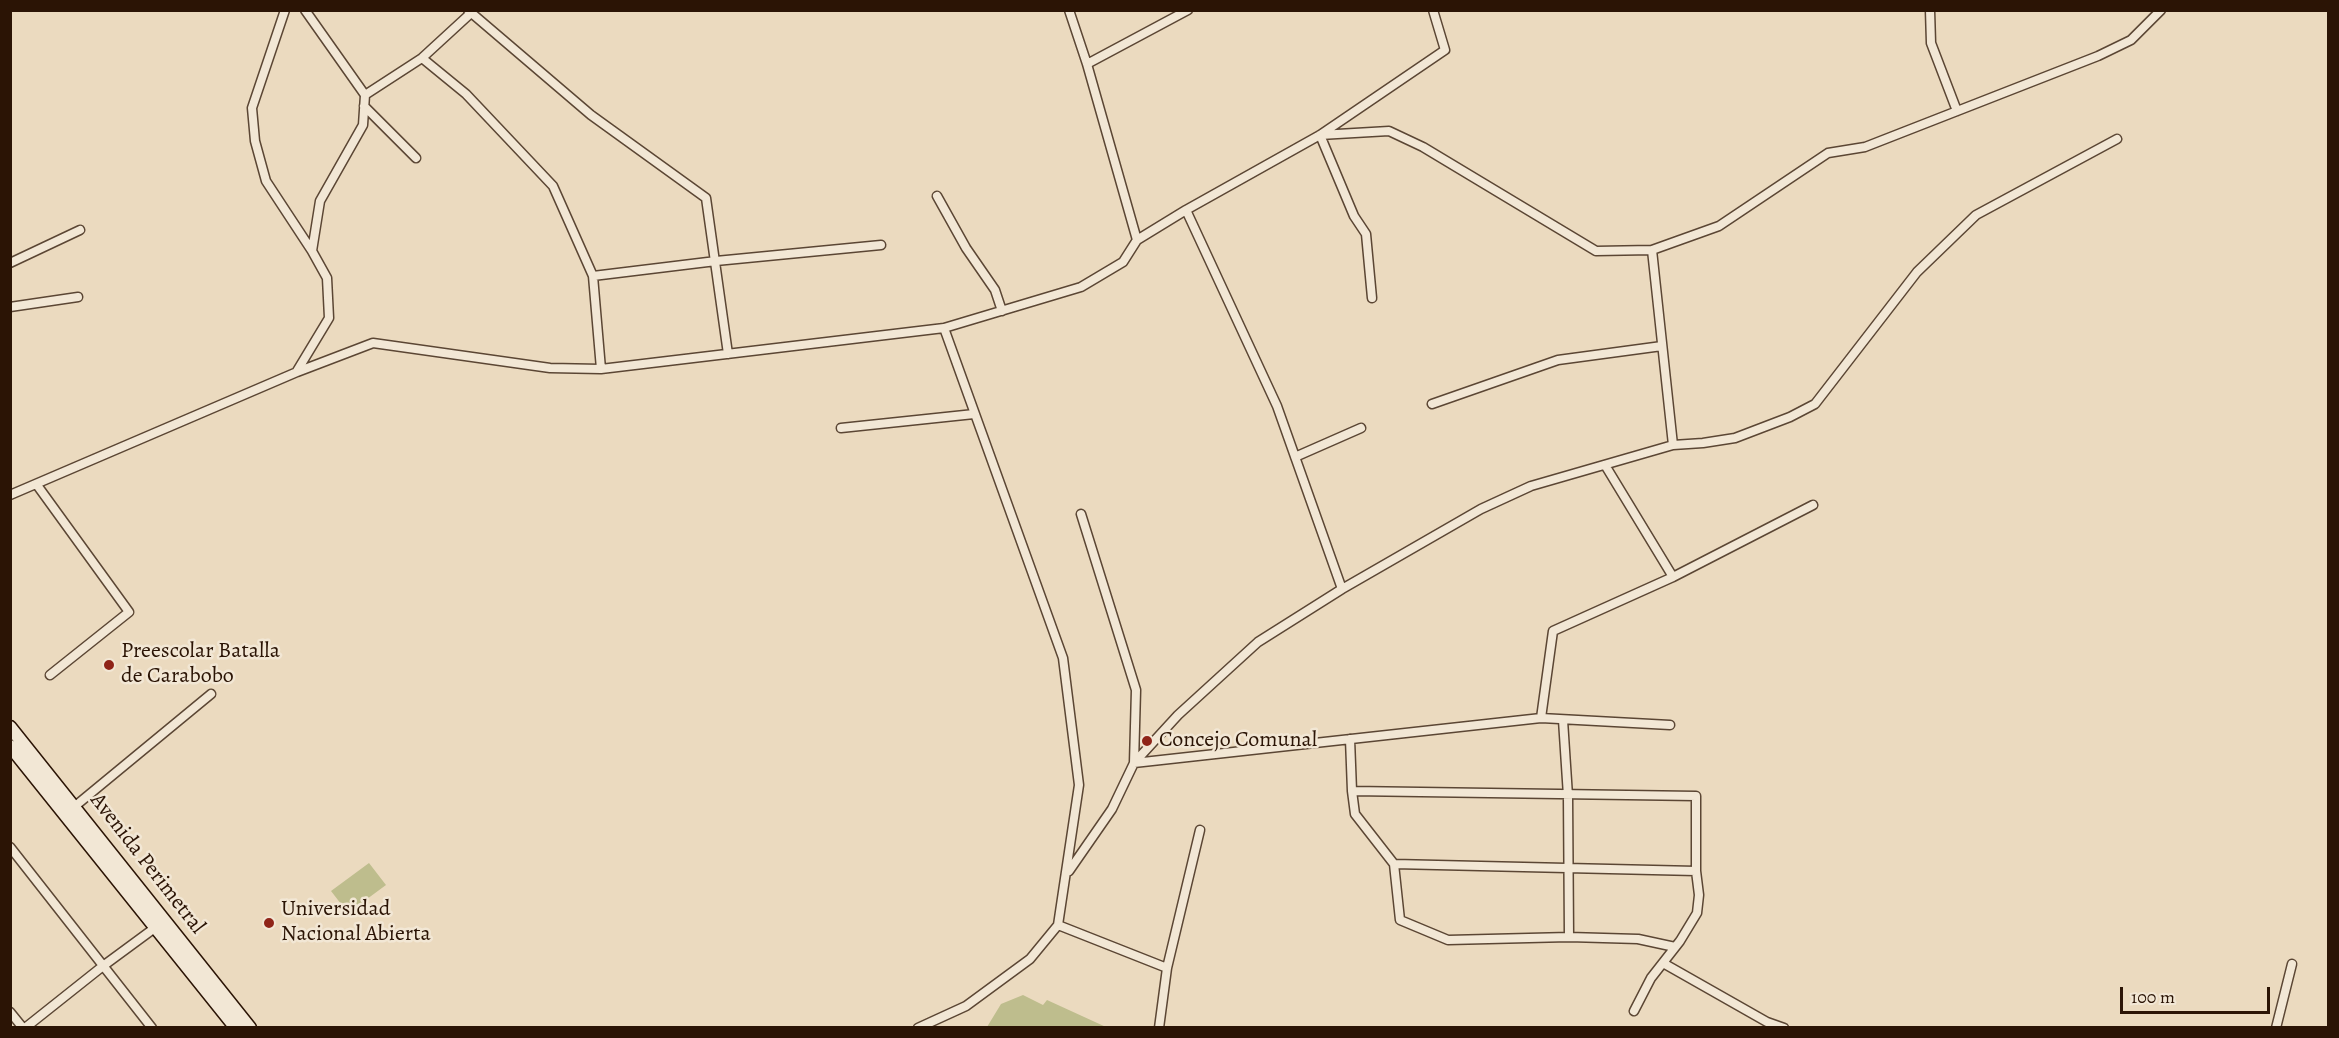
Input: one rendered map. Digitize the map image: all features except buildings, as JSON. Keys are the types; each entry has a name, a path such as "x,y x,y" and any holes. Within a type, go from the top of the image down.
{"main road":[{"name":"Avenida Perimetral","path":"10,727 250,1028"},
{"name":"Avenida Perimetral","path":"10,746 236,1028"}],"street":[{"path":"285,10 252,108 255,141 266,181 327,278 329,318 297,372"},
{"path":"305,10 364,95 363,124 320,201 312,251"},
{"path":"1069,10 1087,64 1137,240"},
{"path":"1087,64 1188,10"},
{"path":"10,495 297,372 373,343 550,368 601,369 944,328 1081,287 1123,262 1137,240 1320,135 1445,50 1433,10"},
{"path":"1930,10 1931,43 1958,111"},
{"path":"1320,135 1389,132 1423,147 1596,251 1652,250 1719,226 1828,153 1865,147 2098,56 2131,40 2161,10"},
{"path":"364,95 422,58 469,12 591,115 706,198 728,354"},
{"path":"422,58 466,94 553,186 593,276 601,369"},
{"path":"364,106 416,158"},
{"path":"1320,135 1354,216 1366,234 1372,298"},
{"path":"1067,873 1112,809 1134,763 1178,715 1257,642 1342,589 1481,509 1531,486 1673,445 1703,444 1734,438 1790,417 1815,404 1917,272 1976,215 2117,139"},
{"path":"937,196 966,248 995,290 1002,311"},
{"path":"1186,210 1277,406 1342,589"},
{"path":"10,263 80,230"},
{"path":"593,276 881,245"},
{"path":"1652,250 1673,445"},
{"path":"10,307 78,297"},
{"path":"918,1028 966,1006 1030,959 1058,925 1079,785 1063,658 944,328"},
{"path":"1432,404 1558,360 1662,346"},
{"path":"841,428 974,414"},
{"path":"1295,457 1361,428"},
{"path":"1605,465 1673,577"},
{"path":"37,484 129,612 50,675"},
{"path":"1541,718 1553,631 1673,577 1813,505"},
{"path":"1081,514 1136,690 1134,763"},
{"path":"74,807 211,694"},
{"path":"1134,763 1541,718 1670,725"},
{"path":"1563,720 1568,796 1569,937"},
{"path":"1350,739 1355,814 1395,864 1400,920 1448,940 1569,937 1638,939 1675,947"},
{"path":"1352,791 1568,796 1696,796 1696,871 1699,896 1697,913 1652,978 1634,1011"},
{"path":"1159,1028 1167,968 1200,830"},
{"path":"10,847 152,1028"},
{"path":"1395,864 1696,871"},
{"path":"1058,925 1167,968"},
{"path":"10,1012 24,1028 156,927"},
{"path":"1663,963 1768,1025 1784,1028"},
{"path":"2276,1028 2292,964"}],"shaded area":[{"path":"369,863 386,885 348,913 331,891"},
{"path":"1023,995 1043,1005 1047,1000 1106,1027 987,1027 1001,1004"}],"place":[{"name":"Preescolar Batalla de Carabobo","path":"109,665"},
{"name":"Concejo Comunal","path":"1147,741"},
{"name":"Universidad Nacional Abierta","path":"269,923"}]}
